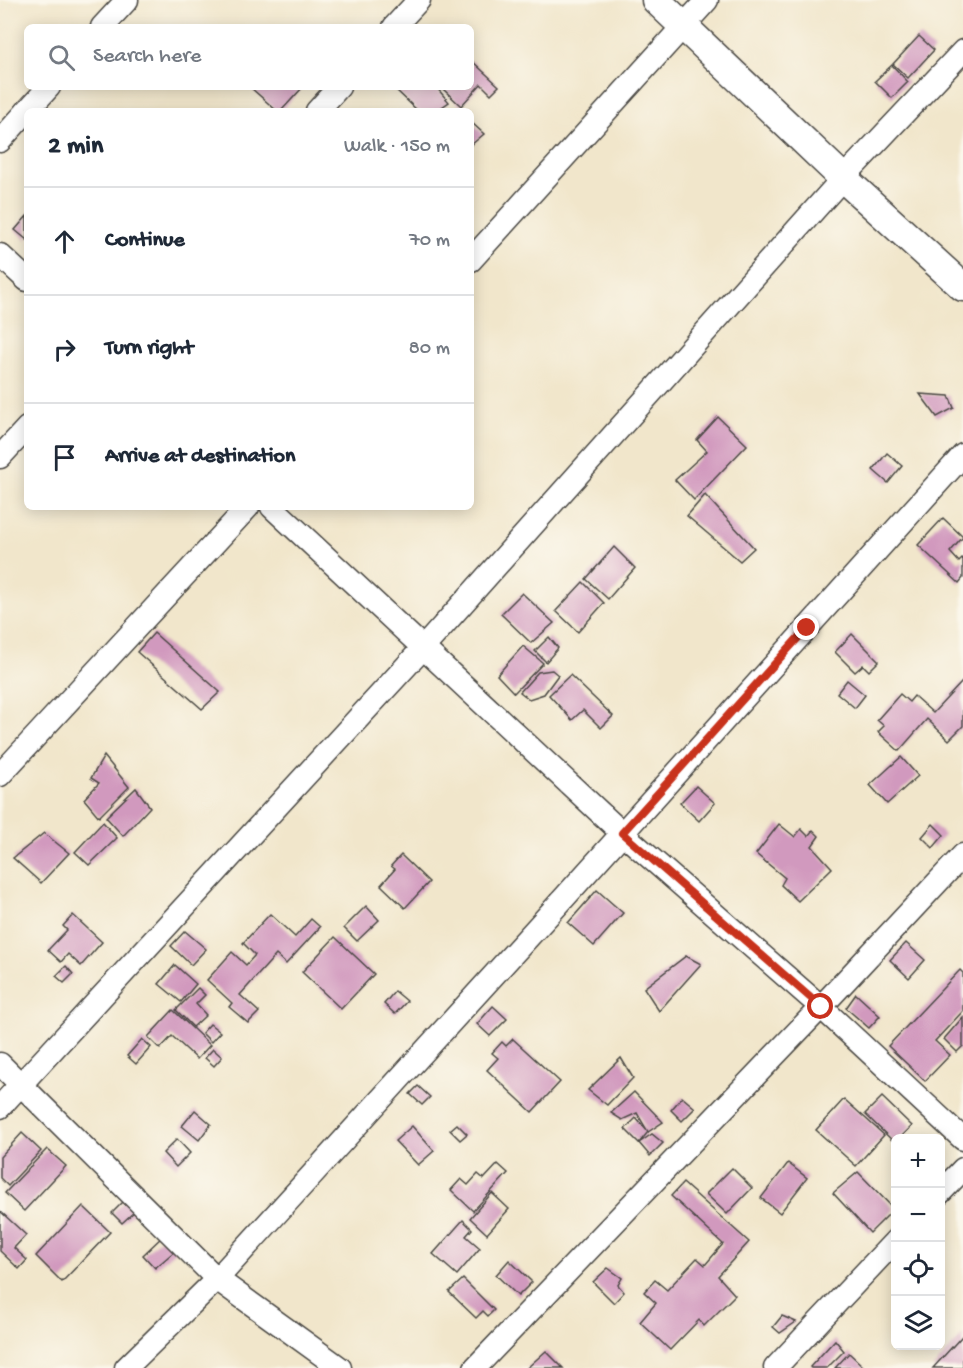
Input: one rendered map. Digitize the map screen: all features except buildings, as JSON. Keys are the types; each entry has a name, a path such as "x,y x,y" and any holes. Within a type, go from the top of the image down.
{"street":[{"path":"105,24 127,0"},
{"path":"397,24 418,0"},
{"path":"656,0 843,178 963,287"},
{"path":"474,257 707,0"},
{"path":"0,1107 423,648 843,178 963,51"},
{"path":"30,108 46,90"},
{"path":"320,108 336,90"},
{"path":"0,141 24,114"},
{"path":"0,255 24,277"},
{"path":"0,457 24,431"},
{"path":"126,1368 217,1279 963,455"},
{"path":"0,775 245,510"},
{"path":"275,510 622,833 821,1007 963,1139"},
{"path":"475,1368 821,1007 963,855"},
{"path":"0,1064 217,1279 340,1368"},
{"path":"945,1188 963,1169"},
{"path":"775,1368 894,1242"}],"route":[{"path":"807,628 622,833 821,1007"}]}
